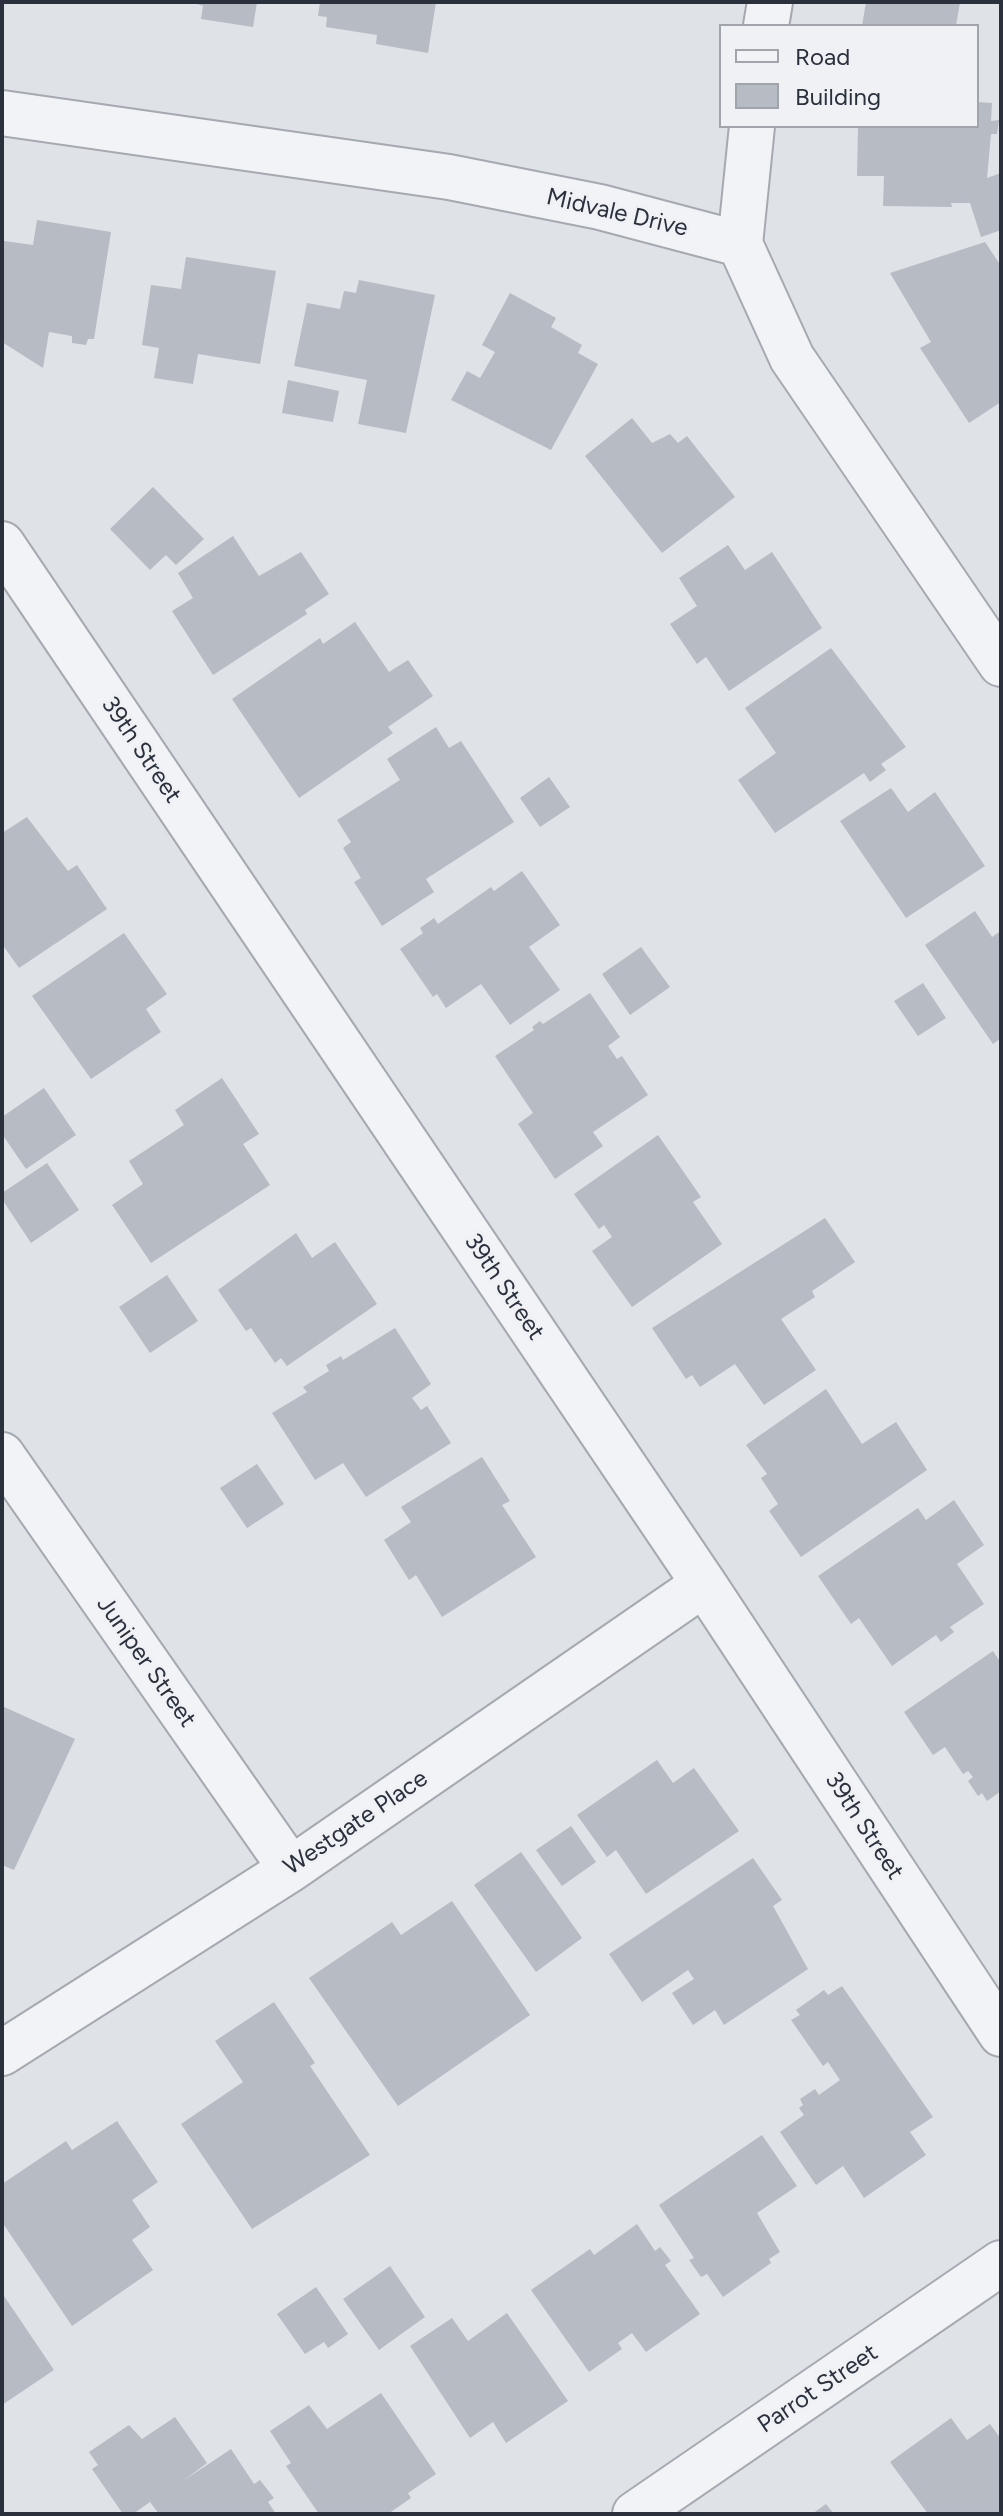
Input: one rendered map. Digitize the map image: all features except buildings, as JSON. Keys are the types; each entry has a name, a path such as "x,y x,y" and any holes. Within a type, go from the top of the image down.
{"street":[{"path":"766,24 770,2"},
{"name":"Midvale Drive","path":"2,113 449,177 600,207 740,244"},
{"path":"752,128 740,244 792,358 1001,664"},
{"name":"39th Street","path":"2,544 704,1584 1001,2034"},
{"name":"Juniper Street","path":"2,1455 291,1869"},
{"name":"Westgate Place","path":"2,2053 291,1869 704,1584"},
{"name":"Parrot Street","path":"635,2514 1001,2263"}]}
